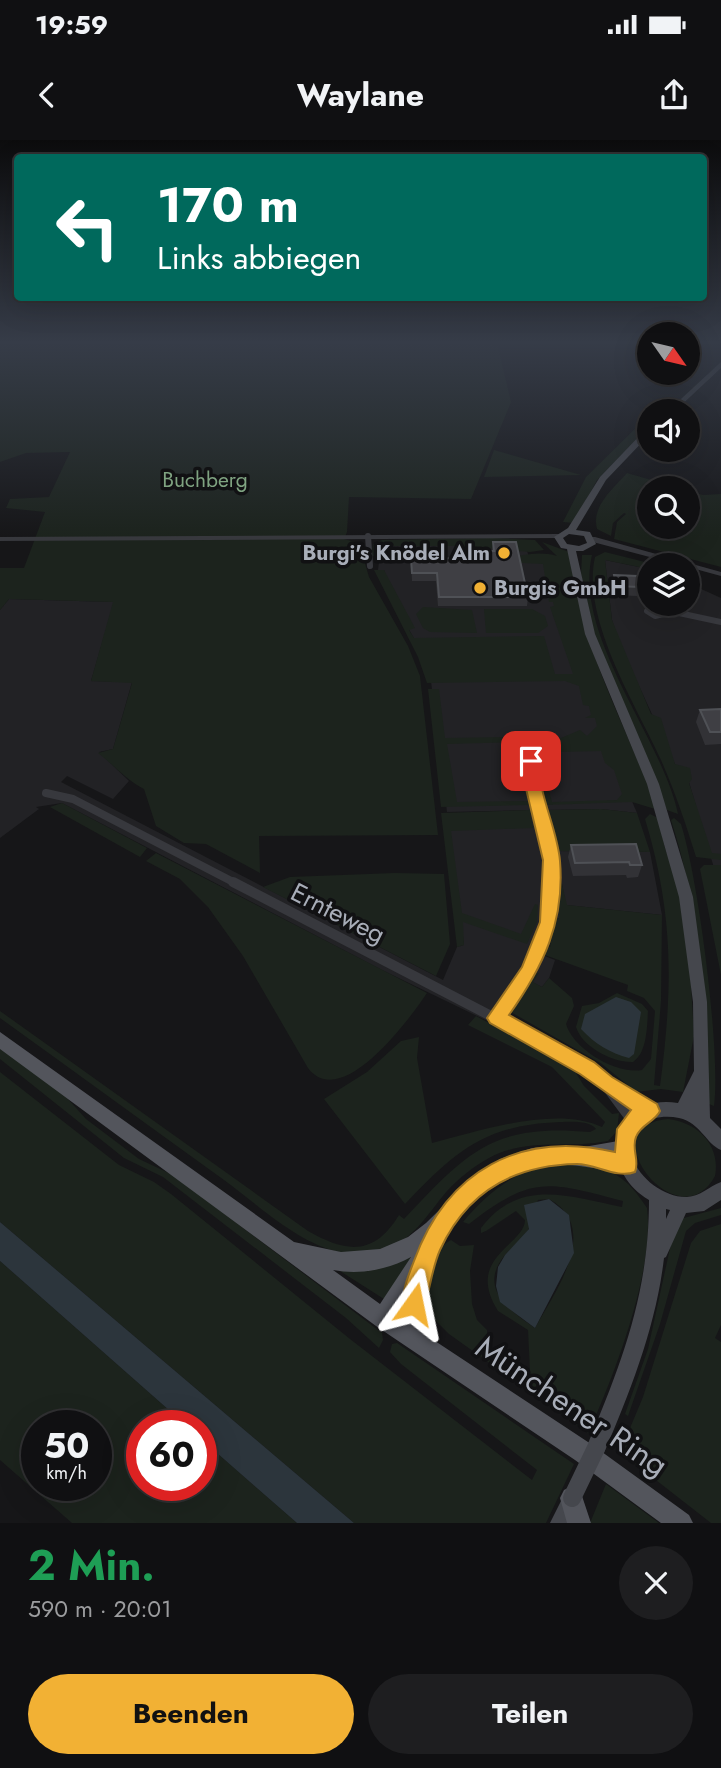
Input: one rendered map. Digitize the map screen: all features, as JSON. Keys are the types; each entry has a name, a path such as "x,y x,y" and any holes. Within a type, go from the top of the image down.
{"main road":[{"path":"637,444 603,479 584,514 571,531 559,538 571,548 590,634 653,784 681,873 691,923 700,1002 699,1070 702,1120"},
{"path":"584,514 582,532 588,544"},
{"path":"571,531 582,532"},
{"path":"571,548 588,544"},
{"path":"576,565 588,544"},
{"name":"Münchener Ring","path":"0,1039 383,1319 583,1452 681,1523"},
{"path":"682,1111 699,1070"},
{"path":"720,1194 701,1204 681,1205 657,1198 638,1182 626,1157 626,1134 633,1122 650,1111 682,1111 702,1120 721,1142"},
{"path":"282,1246 333,1261 378,1261 399,1254 420,1240 481,1181 508,1165 543,1155 626,1157"},
{"path":"561,1523 615,1407 639,1337 655,1264 657,1198"},
{"path":"383,1319 458,1203"},
{"path":"655,1264 681,1205"},
{"path":"424,1346 416,1321 415,1296 431,1243"},
{"path":"572,1498 579,1523"}],"street":[{"path":"368,536 370,566"},
{"path":"0,539 368,536 559,538"},
{"path":"588,544 618,547 721,574"},
{"path":"691,616 721,622"},
{"path":"496,1018 530,970 548,922 551,860 530,767 537,749"},
{"name":"Ernteweg","path":"46,793 73,799 496,1018 576,1061 650,1111"},
{"name":"Ernteweg","path":"605,1083 633,1122"}],"shaded area":[{"path":"381,546 462,546 464,558 481,558 481,552 486,548 504,548 527,551 530,560 549,560 580,680 637,813 601,809 547,810 558,851 650,852 662,915 566,905 562,884 559,918 554,921 551,933 554,938 542,955 555,960 549,978 542,987 532,982 533,974 510,1008 511,1015 502,1028 382,970 62,803 36,807 39,809 0,838 0,610 9,599 114,602 91,681 132,682 113,749 99,752 129,781 113,799 67,776 61,782 443,980 457,947 464,945 450,827 529,810 447,812 429,665 394,603 384,570 378,570"},
{"path":"605,560 637,567 637,616 700,616 700,588 721,598 721,892 689,782 675,764 621,647 612,620"},
{"path":"616,997 631,1002 641,1012 634,1054 629,1058 603,1047 581,1029 585,1014"},
{"path":"549,1199 569,1215 574,1253 535,1328 500,1302 496,1286 498,1267 505,1255 529,1229 524,1205"},
{"path":"0,1222 354,1523 297,1523 217,1453 217,1410 169,1410 0,1261"}],"green space":[{"name":"Buchberg","path":"0,408 509,408 471,499 349,497 347,532 344,539 359,543 369,577 408,646 420,676 438,835 259,836 260,873 206,844 184,843 156,826 144,789 98,753 113,749 132,683 91,681 113,602 9,599 0,610 0,568 24,568 45,512 6,508 10,499 49,497 70,452 26,453 0,462"},
{"path":"637,427 637,439 597,480 574,523 563,522 586,477"},
{"path":"494,450 581,475 484,477"},
{"path":"627,473 637,476 637,539 700,539 700,494 721,494 721,567 700,562 700,553 668,553 614,539 617,522 626,514 624,513 613,523 611,536 597,529 597,513 610,492"},
{"path":"382,540 535,540 544,550 530,552 487,548 486,552 481,553 482,558 464,558 461,546 382,546 378,556 372,556 373,544"},
{"path":"542,542 572,553 582,615 591,645 651,792 655,809 632,802 544,805 536,775 544,762 548,769 543,769 552,802 617,800 622,794 614,770 605,763 601,751 557,752 554,741 580,730 587,736 597,726 595,718 585,718 591,715 589,706 583,705 579,686 565,681 427,683 418,657 374,570 384,570 415,628 409,630 414,638 544,636 555,674 573,674 550,607 554,606 553,602 549,602 543,564 502,562 530,554 557,556"},
{"path":"605,552 637,560 637,567 605,560 612,620 651,714 661,718 675,764 690,768 692,779 689,783 712,853 721,854 721,860 696,857 666,772 613,661 596,607 593,581 595,557"},
{"path":"582,555 592,555 590,587 595,619 607,653 669,784 678,814 667,810 595,637 581,574"},
{"path":"423,607 472,610 477,633 430,632 423,628 416,614"},
{"path":"484,609 532,609 545,616 548,626 538,633 486,633"},
{"path":"428,689 439,689 445,738 516,737 517,742 447,744 457,802 527,801 529,805 441,807"},
{"path":"62,803 147,848 140,857 50,807"},
{"path":"601,809 637,813 650,852 558,851 546,810"},
{"path":"530,810 533,828 451,831 462,913 521,934 535,904 538,905 537,922 527,944 463,922 464,945 457,947 441,813"},
{"path":"650,814 658,818 677,880 690,967 694,1036 683,1092 661,1089 636,1092 602,1064 509,1011 533,974 539,973 533,982 542,987 549,978 572,998 574,1006 566,1024 577,1042 609,1064 642,1070 651,1059 655,1011 644,998 627,991 628,985 542,954 545,948 550,947 554,921 559,918 559,910 554,905 555,885 559,882 562,884 567,905 662,915 661,1001 654,1085 660,1086 669,984 668,952 661,887 645,819"},
{"path":"674,818 681,824 688,850 707,967 714,1048 714,1106 709,1104 701,960 689,890 671,820"},
{"path":"156,853 427,993 373,1057 355,1071 338,1079 322,1079 308,1068 243,956 208,907 180,879 146,861"},
{"path":"704,865 721,865 721,975 700,869"},
{"path":"444,874 450,944 436,976 263,887 290,877"},
{"path":"617,993 642,1004 648,1011 644,1046 633,1062 616,1060 599,1052 585,1041 576,1027 582,1006 599,1003"},
{"path":"0,1011 308,1231 335,1244 359,1247 380,1238 399,1215 404,1219 446,1176 484,1147 529,1132 590,1132 596,1129 584,1123 560,1122 534,1124 491,1135 456,1156 405,1204 324,1099 367,1072 401,1041 419,1037 417,1058 432,1143 494,1127 540,1119 583,1121 602,1127 605,1122 552,1067 468,1025 476,1016 573,1068 584,1086 612,1114 619,1113 617,1131 608,1141 518,1148 483,1161 447,1191 419,1226 403,1240 382,1250 341,1252 305,1239 276,1220 0,1018"},
{"path":"0,1046 57,1087 86,1119 139,1159 173,1175 382,1333 383,1340 379,1348 346,1318 163,1177 124,1158 0,1059"},
{"path":"0,1072 119,1165 154,1182 171,1194 350,1339 532,1480 537,1470 401,1364 390,1352 392,1344 397,1343 574,1464 546,1523 354,1523 0,1222"},
{"path":"668,1119 697,1130 705,1137 714,1154 715,1176 699,1193 681,1196 663,1189 648,1175 638,1158 636,1140 645,1126"},
{"path":"549,1163 606,1170 626,1182 647,1208 648,1233 639,1291 620,1353 588,1433 449,1334 426,1311 428,1282 437,1253 451,1240 460,1246 474,1245 470,1271 472,1304 477,1320 487,1330 487,1350 495,1359 522,1376 526,1375 523,1372 525,1369 530,1372 528,1330 498,1311 489,1293 488,1278 492,1265 522,1229 525,1220 516,1211 481,1233 481,1228 496,1212 529,1196 564,1196 622,1207 623,1201 577,1190 542,1187 510,1197 469,1224 463,1222 502,1185","holes":["549,1199 564,1211 572,1226 573,1243 569,1261 535,1328 507,1306 500,1297 494,1278 505,1255 527,1232 538,1200"]},
{"path":"721,1208 721,1215 695,1223 686,1231 660,1324 628,1416 625,1414 648,1349 672,1239 680,1219"},
{"path":"721,1224 721,1325 715,1338 721,1342 721,1523 711,1523 620,1452 643,1397 691,1243 700,1231"},
{"path":"414,1254 384,1299 340,1271 342,1269"},
{"path":"0,1261 169,1410 126,1410 126,1501 217,1501 217,1453 297,1523 72,1523 47,1501 112,1501 112,1410 21,1410 21,1478 0,1460"},
{"path":"606,1484 659,1523 590,1523"}],"building":[{"name":"Burgis GmbH","path":"493,542 516,542 528,597 439,597 437,573 412,573 411,559 489,558 487,551 494,551"},
{"path":"614,575 637,576 637,587 616,586"},
{"path":"721,709 721,732 710,732 700,710"},
{"path":"636,844 642,865 630,865 629,862 575,863 571,845"}],"place":[{"name":"Burgi's Knödel Alm","path":"504,553"},
{"name":"Burgis GmbH","path":"480,588"}],"route":[{"path":"414,1304 416,1287 431,1243 458,1203 473,1188 508,1165 543,1155 582,1154 628,1165 624,1154 624,1139 628,1129 637,1117 650,1111 605,1083 587,1068 496,1018 530,970 548,922 551,860 531,776 531,761"}]}
